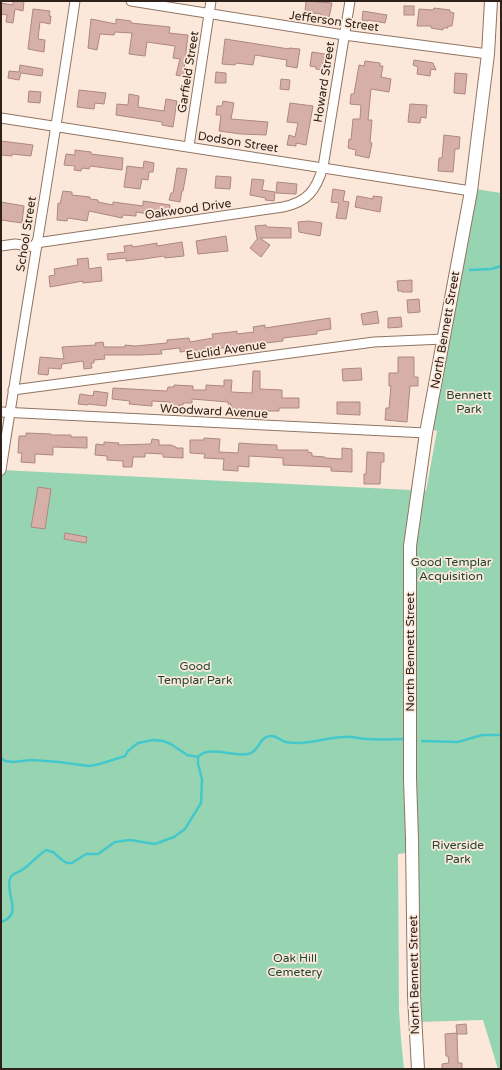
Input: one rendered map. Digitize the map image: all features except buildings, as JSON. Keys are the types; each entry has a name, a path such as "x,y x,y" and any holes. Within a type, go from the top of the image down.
{"main road":[{"name":"North Bennett Street","path":"418,1069 414,996 410,779 410,546 426,433 471,191 488,54 491,1"}],"street":[{"name":"School Street","path":"1,470 5,412 13,390 75,1"},
{"name":"Jefferson Street","path":"131,1 344,35 488,54"},
{"name":"Garfield Street","path":"188,146 211,1"},
{"name":"Howard Street","path":"322,167 350,1"},
{"name":"Dodson Street","path":"1,118 471,191"},
{"name":"Oakwood Drive","path":"1,246 15,244 36,245 295,204 306,198 314,189 320,178 322,167"},
{"path":"1,242 15,244"},
{"name":"Euclid Avenue","path":"13,390 374,342 444,339"},
{"name":"Woodward Avenue","path":"5,412 426,433"}],"green space":[{"path":"476,189 501,193 501,1069 498,1069 483,1020 417,1022 407,853 398,854 399,1010 404,1069 1,1069 1,470 426,491 437,431 431,429"}],"waterway":[{"path":"470,270 491,269 501,266"},
{"path":"422,741 458,742 482,735 501,735"},
{"path":"1,758 5,761 13,762 32,760 89,766 125,756 128,751 138,743 153,740 171,744 187,755 198,757 208,752 242,754 252,753 263,739 270,736 275,736 289,743 305,743 347,737 365,739 404,739"},
{"path":"1,922 8,919 13,909 9,885 11,877 13,874 25,868 46,850 53,852 67,863 72,863 86,854 98,854 115,842 130,840 155,844 174,837 185,829 201,803 202,779 198,764 198,757"}],"park label":[{"name":"Bennett Park","path":"469,402"},
{"name":"Good Templar Acquisition","path":"451,569"},
{"name":"Good Templar Park","path":"195,673"},
{"name":"Riverside Park","path":"458,852"},
{"name":"Oak Hill Cemetery","path":"295,965"}]}
